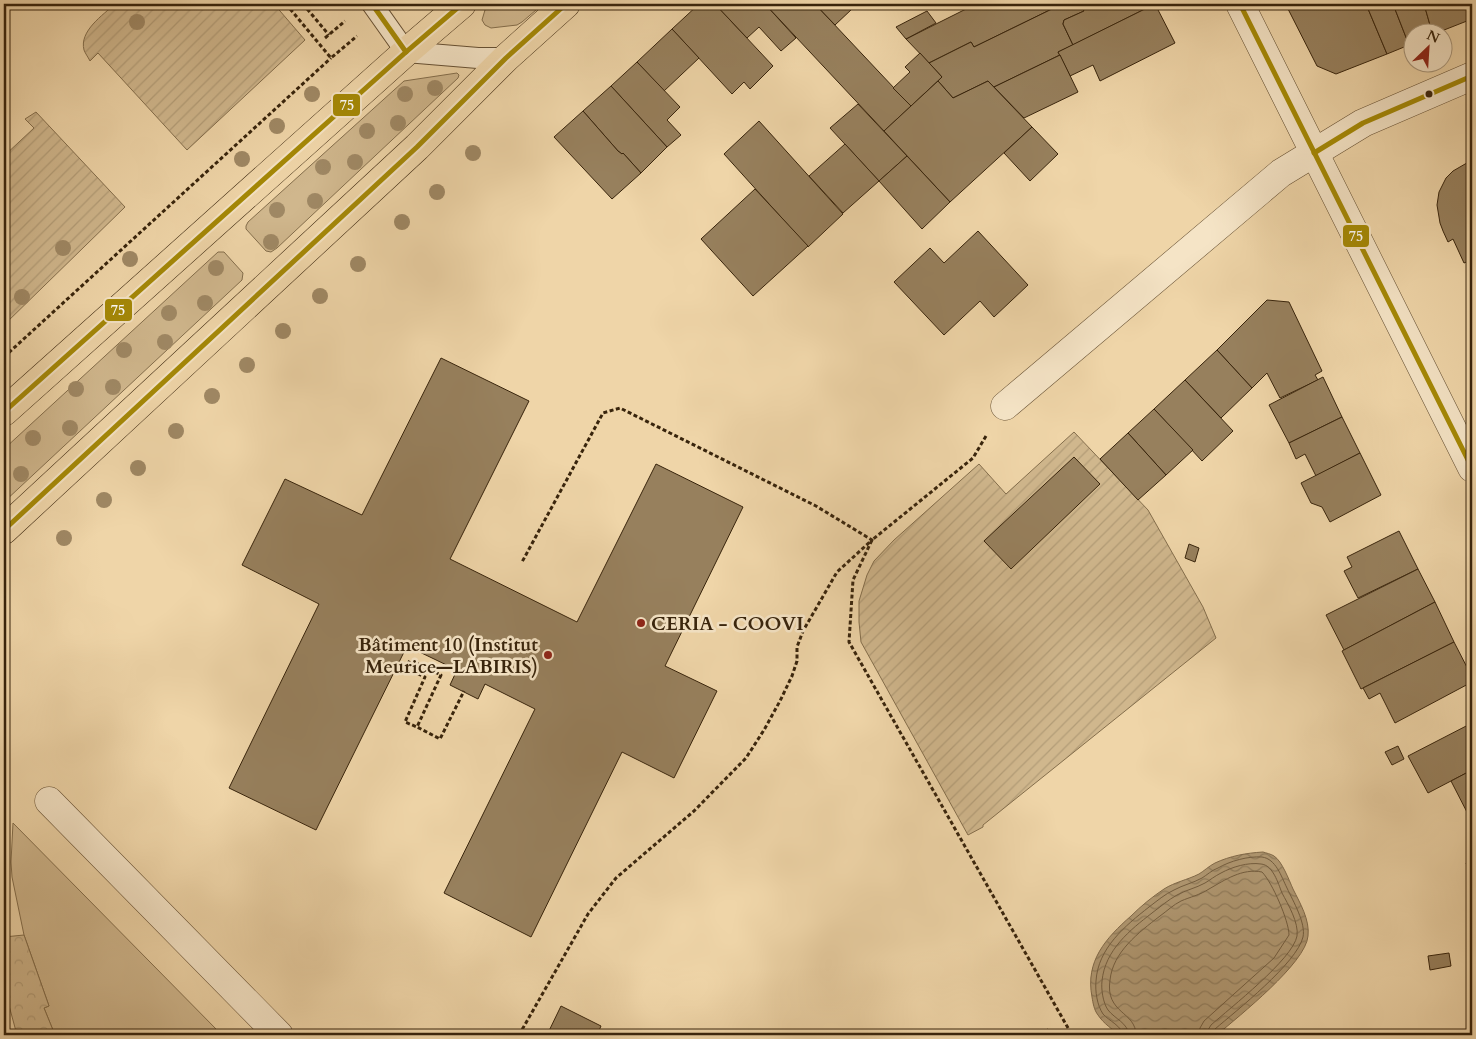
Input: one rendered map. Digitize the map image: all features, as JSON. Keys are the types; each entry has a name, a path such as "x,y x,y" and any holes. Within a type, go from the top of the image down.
{"main road":[{"path":"4,412 462,4"},
{"path":"4,530 410,153 506,58 566,4"}],"street":[{"path":"1240,4 1472,468"},
{"path":"1005,406 1281,173 1363,124 1472,76"},
{"path":"49,801 279,1035"}],"lane":[{"path":"376,9 406,52 478,58 506,58"}],"path":[{"path":"286,4 331,58"},
{"path":"303,4 327,36 345,21"},
{"path":"4,358 331,58 376,9"},
{"path":"522,562 603,412 620,408 816,506 872,540"},
{"path":"519,1035 588,914 616,878 694,811 746,758 764,730 792,676 797,661 797,647 803,631 837,572 872,540 973,458"},
{"path":"872,540 853,580 849,642 1072,1035"},
{"path":"406,668 410,660 441,676 417,728"},
{"path":"398,664 425,677 405,722 440,739 464,691"}],"green space":[{"path":"115,4 274,4 305,40 187,150 98,53 90,61 84,50 83,43 88,30"},
{"path":"492,4 543,4 517,25 491,28 485,25 482,20 485,10"},
{"path":"457,73 459,75 458,78 277,248 271,252 266,251 246,229 248,222 404,81"},
{"path":"36,112 125,207 4,325 4,156 34,128 25,119"},
{"path":"218,252 224,252 243,273 242,280 4,502 4,449"},
{"path":"1074,432 1148,510 1203,607 1216,638 983,825 983,827 968,835 861,642 859,601 867,575 874,561 894,540 979,464 1006,494"},
{"path":"13,823 218,1031 205,1035 55,1035 44,1008 49,1006 24,935 12,877"},
{"path":"24,935 49,1006 44,1008 55,1035 17,1035 4,987 4,937"}],"water":[{"path":"1263,852 1277,858 1306,918 1308,936 1304,947 1284,974 1218,1034 1120,1035 1105,1024 1094,1006 1091,984 1092,972 1100,951 1113,933 1143,905 1168,887 1199,874 1221,861 1238,855"}],"building":[{"path":"699,4 715,4 773,66 750,89 744,82 732,94 672,29"},
{"path":"715,4 765,4 796,38 781,51 759,27 747,38"},
{"path":"765,4 815,4 911,106 884,131"},
{"path":"815,4 848,4 852,9 835,25"},
{"path":"976,4 1054,4 1056,7 974,47 971,42 929,63 906,39"},
{"path":"1054,4 1080,4 1084,11 1064,20 1063,24 1073,45 1058,52 1060,55 994,87 988,81 953,98 938,81 942,77 929,63 971,42 974,47 1056,7"},
{"path":"1080,4 1155,4 1073,45 1063,24 1064,20 1084,11"},
{"path":"1155,4 1175,43 1100,81 1093,65 1070,76 1058,52"},
{"path":"1287,4 1366,4 1387,54 1336,74 1317,66"},
{"path":"1366,4 1393,4 1404,32 1404,47 1387,54"},
{"path":"1393,4 1424,4 1429,22 1404,22 1404,32"},
{"path":"1424,4 1472,4 1472,19 1454,26 1454,22 1429,22"},
{"path":"927,11 936,23 906,39 896,27"},
{"path":"672,29 699,58 664,91 637,62"},
{"path":"920,53 942,77 911,106 893,88 910,72 905,67"},
{"path":"1060,55 1078,92 1024,118 994,87"},
{"path":"637,62 680,107 667,120 681,135 667,147 611,86"},
{"path":"938,81 953,98 988,81 1032,127 950,202 884,131"},
{"path":"611,86 667,147 641,173 623,153 618,151 583,111"},
{"path":"858,104 907,156 879,181 830,128"},
{"path":"583,111 618,151 623,153 641,173 612,199 554,137"},
{"path":"759,121 843,214 808,247 724,154"},
{"path":"1032,127 1058,154 1030,181 1004,153"},
{"path":"845,144 879,181 843,213 809,176"},
{"path":"907,156 950,202 922,229 879,181"},
{"path":"1472,160 1472,263 1471,260 1464,263 1453,239 1448,242 1440,223 1437,205 1439,192 1446,178 1453,171"},
{"path":"755,189 808,246 753,296 701,239"},
{"path":"978,231 1028,285 994,317 980,301 944,335 894,282 930,248 944,263"},
{"path":"1267,300 1289,302 1322,371 1315,375 1318,380 1280,398 1267,373 1252,388 1217,350"},
{"path":"1217,350 1252,388 1221,418 1185,380"},
{"name":"Bâtiment 10 (Institut Meurice—LABIRIS)","path":"441,358 529,401 450,559 577,622 656,464 743,507 665,666 717,691 674,778 622,752 531,937 444,893 535,709 485,684 478,699 450,685 457,670 407,646 316,830 229,788 319,604 242,565 285,479 362,515"},
{"path":"1323,377 1342,417 1289,443 1269,405"},
{"path":"1185,380 1233,431 1202,461 1154,409"},
{"path":"1154,409 1193,450 1166,475 1128,433"},
{"path":"1342,417 1360,453 1316,476 1305,454 1296,459 1289,443"},
{"path":"1128,433 1166,475 1138,500 1100,459"},
{"path":"1360,453 1381,495 1330,522 1322,507 1311,503 1301,483"},
{"path":"1074,457 1100,484 1011,569 984,541"},
{"path":"1399,531 1418,569 1358,598 1344,571 1352,567 1347,557"},
{"path":"1189,544 1199,548 1195,562 1185,558"},
{"path":"1418,569 1435,602 1344,650 1326,615"},
{"path":"1435,602 1454,642 1361,689 1342,651"},
{"path":"1454,642 1472,677 1472,682 1395,723 1380,693 1369,699 1363,688"},
{"path":"1472,723 1472,770 1428,793 1408,756"},
{"path":"1398,746 1404,759 1392,765 1385,752"},
{"path":"1472,770 1472,817 1470,818 1451,781"},
{"path":"1472,860 1472,875 1466,863"},
{"path":"1449,953 1451,966 1430,970 1428,956"},
{"path":"561,1006 601,1026 597,1035 547,1035"},
{"path":"1048,1029 1052,1035 1036,1035"}],"transit line":[{"name":"75","path":"372,4 406,52"},
{"name":"75","path":"4,412 462,4"},
{"name":"75","path":"4,530 417,147 506,58 566,4"},
{"name":"75","path":"1240,4 1472,468"},
{"name":"75","path":"1314,153 1363,123 1472,76"}],"place":[{"name":"CERIA - COOVI","path":"641,623"},
{"name":"Bâtiment 10 (Institut Meurice—LABIRIS)","path":"548,655"}]}
